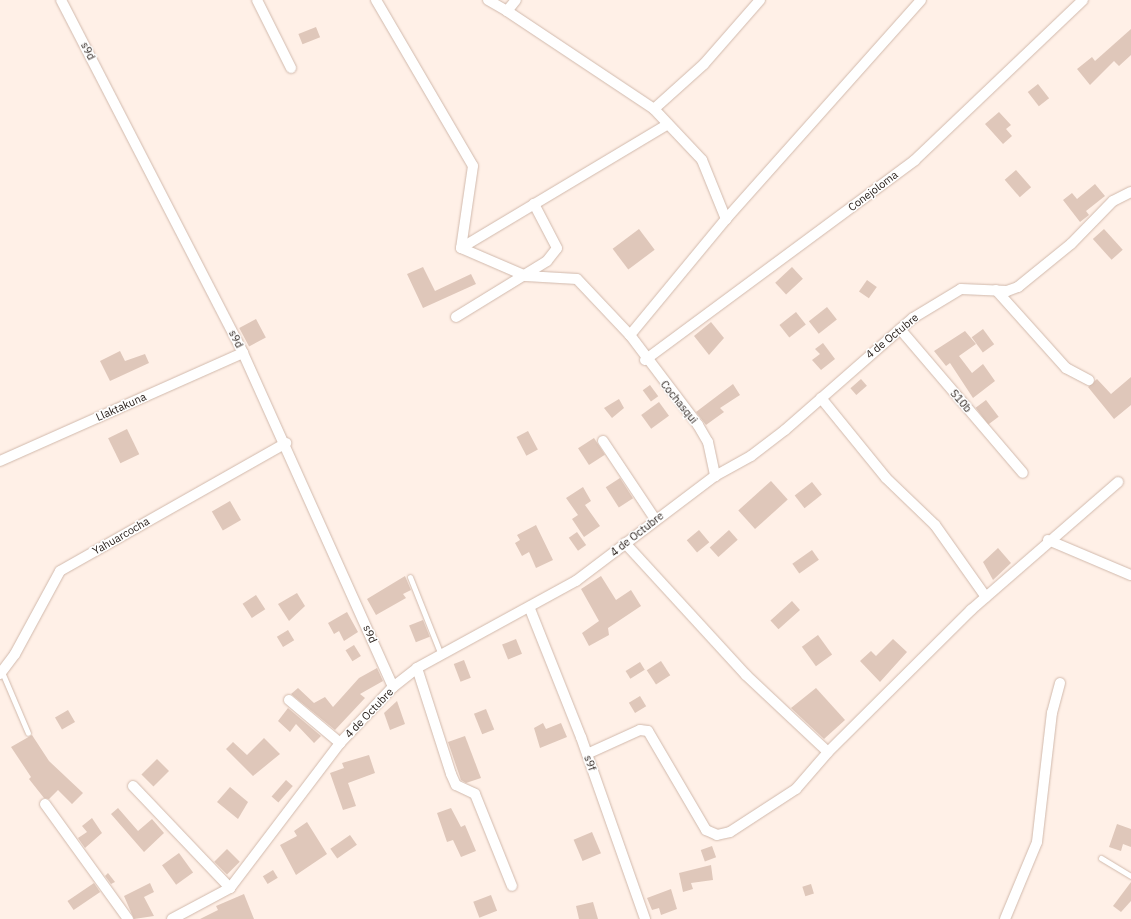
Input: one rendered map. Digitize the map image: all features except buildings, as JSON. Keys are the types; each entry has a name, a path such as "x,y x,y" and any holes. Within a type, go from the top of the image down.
{"street":[{"name":"s9d","path":"61,0 243,353 286,443 393,687"},
{"path":"257,0 291,68"},
{"path":"376,0 473,166 461,248"},
{"path":"488,0 507,11 654,109 702,160 726,219"},
{"path":"507,11 516,0"},
{"path":"654,109 704,64 760,0"},
{"path":"630,335 726,219 922,0"},
{"name":"Conejoloma","path":"645,360 915,160 1083,0"},
{"path":"461,248 668,124"},
{"name":"4 de Octubre","path":"172,919 230,888 340,743 393,687 417,668 530,609 576,581 655,519 715,476 751,456 821,398 900,328 961,289 996,290 1018,287 1071,244 1113,201 1131,192"},
{"path":"456,316 526,276 547,261 557,248 534,204"},
{"path":"461,248 526,276"},
{"name":"Cochasqui","path":"526,276 577,279 630,335 645,360 708,442 715,476"},
{"path":"996,290 1066,368 1089,380"},
{"name":"S10b","path":"900,328 1023,473"},
{"name":"Llaktakuna","path":"0,461 243,353"},
{"path":"821,398 886,478 935,525 986,597"},
{"path":"603,441 655,519"},
{"name":"Yahuarcocha","path":"1,673 60,571 286,443"},
{"path":"587,754 640,730 648,731 706,830 717,836 730,832 796,788 828,752 986,597 1048,540 1118,482"},
{"path":"1048,540 1131,575"},
{"path":"625,543 746,675 828,752"},
{"name":"s9f","path":"530,609 587,754 645,919"},
{"path":"417,668 450,774 456,785 475,794 512,886"},
{"path":"1005,919 1037,842 1052,713 1060,683"},
{"path":"289,700 340,743"},
{"path":"133,786 230,888"},
{"path":"45,804 128,919"}],"lane":[{"path":"410,577 441,655"},
{"path":"1,673 28,733"},
{"path":"1101,858 1131,876"}]}
